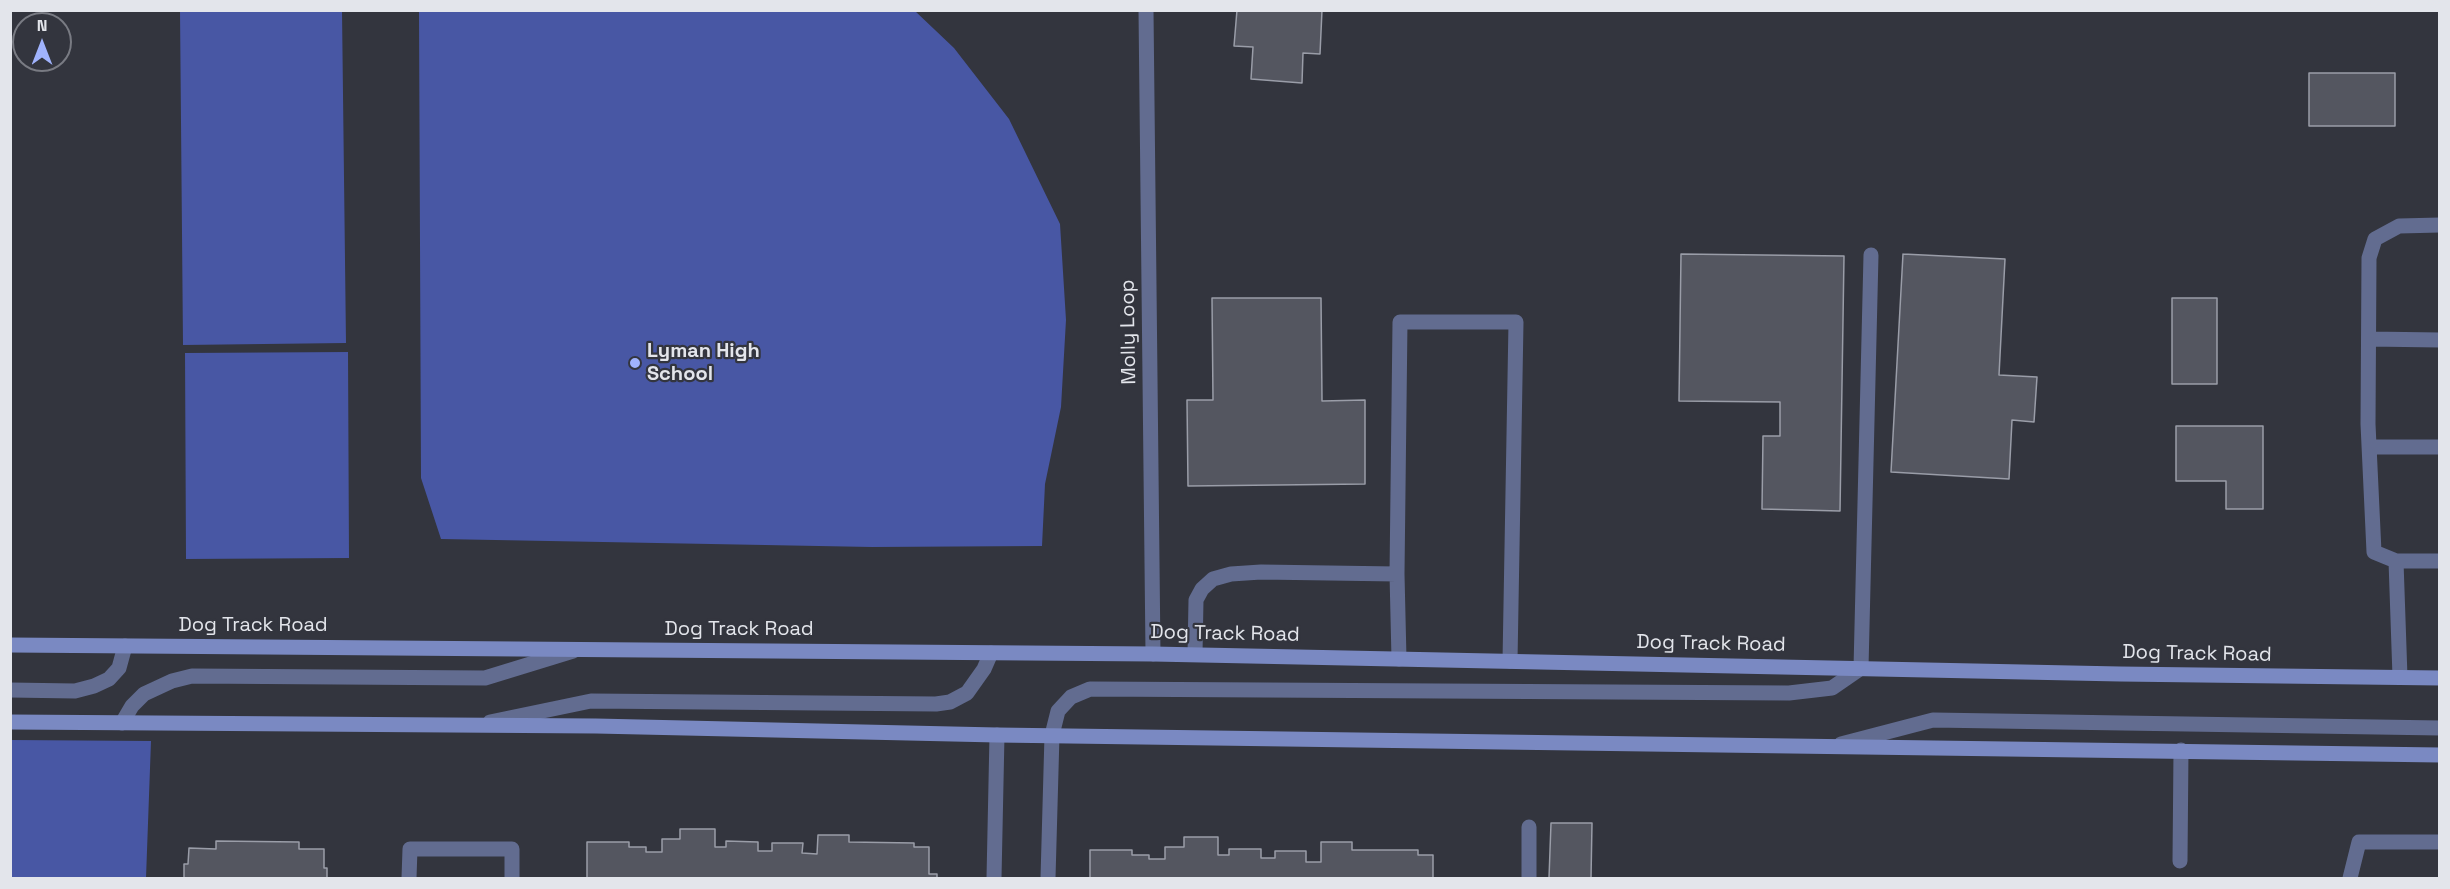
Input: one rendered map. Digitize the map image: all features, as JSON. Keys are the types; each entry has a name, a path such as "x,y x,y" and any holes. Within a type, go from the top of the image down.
{"main road":[{"name":"Dog Track Road","path":"10,645 1195,654 2439,678"},
{"path":"10,722 469,726 2439,755"}],"street":[{"name":"Molly Loop","path":"1146,10 1153,654"},
{"path":"2439,225 2398,226 2375,239 2369,258 2369,447 2374,552 2396,561 2439,561"},
{"path":"1048,879 1052,735 1058,711 1071,697 1090,690 1790,693 1832,688 1861,668 1871,255"},
{"path":"1399,659 1397,574 1400,322 1516,322 1510,661"},
{"path":"2369,339 2439,340"},
{"path":"2369,447 2439,447"},
{"path":"2396,561 2400,677"},
{"path":"1195,654 1196,600 1202,589 1213,579 1231,574 1262,573 1397,574"},
{"path":"10,690 75,691 94,686 109,679 119,668 125,646"},
{"path":"122,723 132,706 144,694 172,681 192,676 485,678 578,650"},
{"path":"469,726 591,701 936,705 950,702 967,693 984,669 991,652"},
{"path":"1838,745 1934,720 2439,728"},
{"path":"994,879 997,735"},
{"path":"2180,861 2181,750"},
{"path":"1529,826 1529,879"},
{"path":"2350,879 2359,842 2439,842"},
{"path":"409,879 410,849 512,849 512,879"}],"shaded area":[{"path":"180,11 342,11 346,343 183,345"},
{"path":"419,11 915,11 954,48 1009,119 1060,224 1066,320 1061,407 1045,484 1042,546 872,547 441,539 421,478"},
{"path":"348,352 349,558 186,559 185,353"},
{"path":"11,740 151,741 146,878 11,878"}],"building":[{"path":"1237,10 1322,10 1320,54 1303,53 1302,83 1251,79 1253,47 1234,46"},
{"path":"2309,73 2395,73 2395,126 2309,126"},
{"path":"1681,254 1844,256 1840,511 1762,509 1763,436 1780,436 1780,402 1679,401"},
{"path":"1903,254 2005,259 1999,375 2037,377 2034,422 2012,420 2009,479 1891,472"},
{"path":"1212,298 1321,298 1322,401 1365,400 1365,484 1188,486 1187,400 1213,400"},
{"path":"2172,298 2217,298 2217,384 2172,384"},
{"path":"2176,426 2263,426 2263,509 2226,509 2226,481 2176,481"},
{"path":"1551,823 1592,823 1591,878 1549,878"},
{"path":"680,829 715,829 715,847 726,847 726,841 758,842 758,851 772,851 772,843 803,843 802,853 817,854 818,835 849,835 849,842 914,843 914,847 929,847 929,874 937,874 937,878 587,878 587,842 629,842 629,847 646,847 646,852 662,852 662,839 680,839"},
{"path":"1184,837 1218,837 1218,855 1229,855 1229,849 1261,849 1261,858 1275,858 1275,851 1306,851 1306,862 1321,862 1321,842 1352,842 1352,850 1418,850 1418,855 1433,855 1433,878 1090,878 1090,850 1132,850 1132,855 1149,855 1149,859 1165,859 1165,847 1184,847"},
{"path":"216,841 299,842 299,849 324,849 324,868 327,868 327,878 184,878 184,864 188,864 189,848 216,849"}],"place":[{"name":"Lyman High School","path":"635,363"}]}
